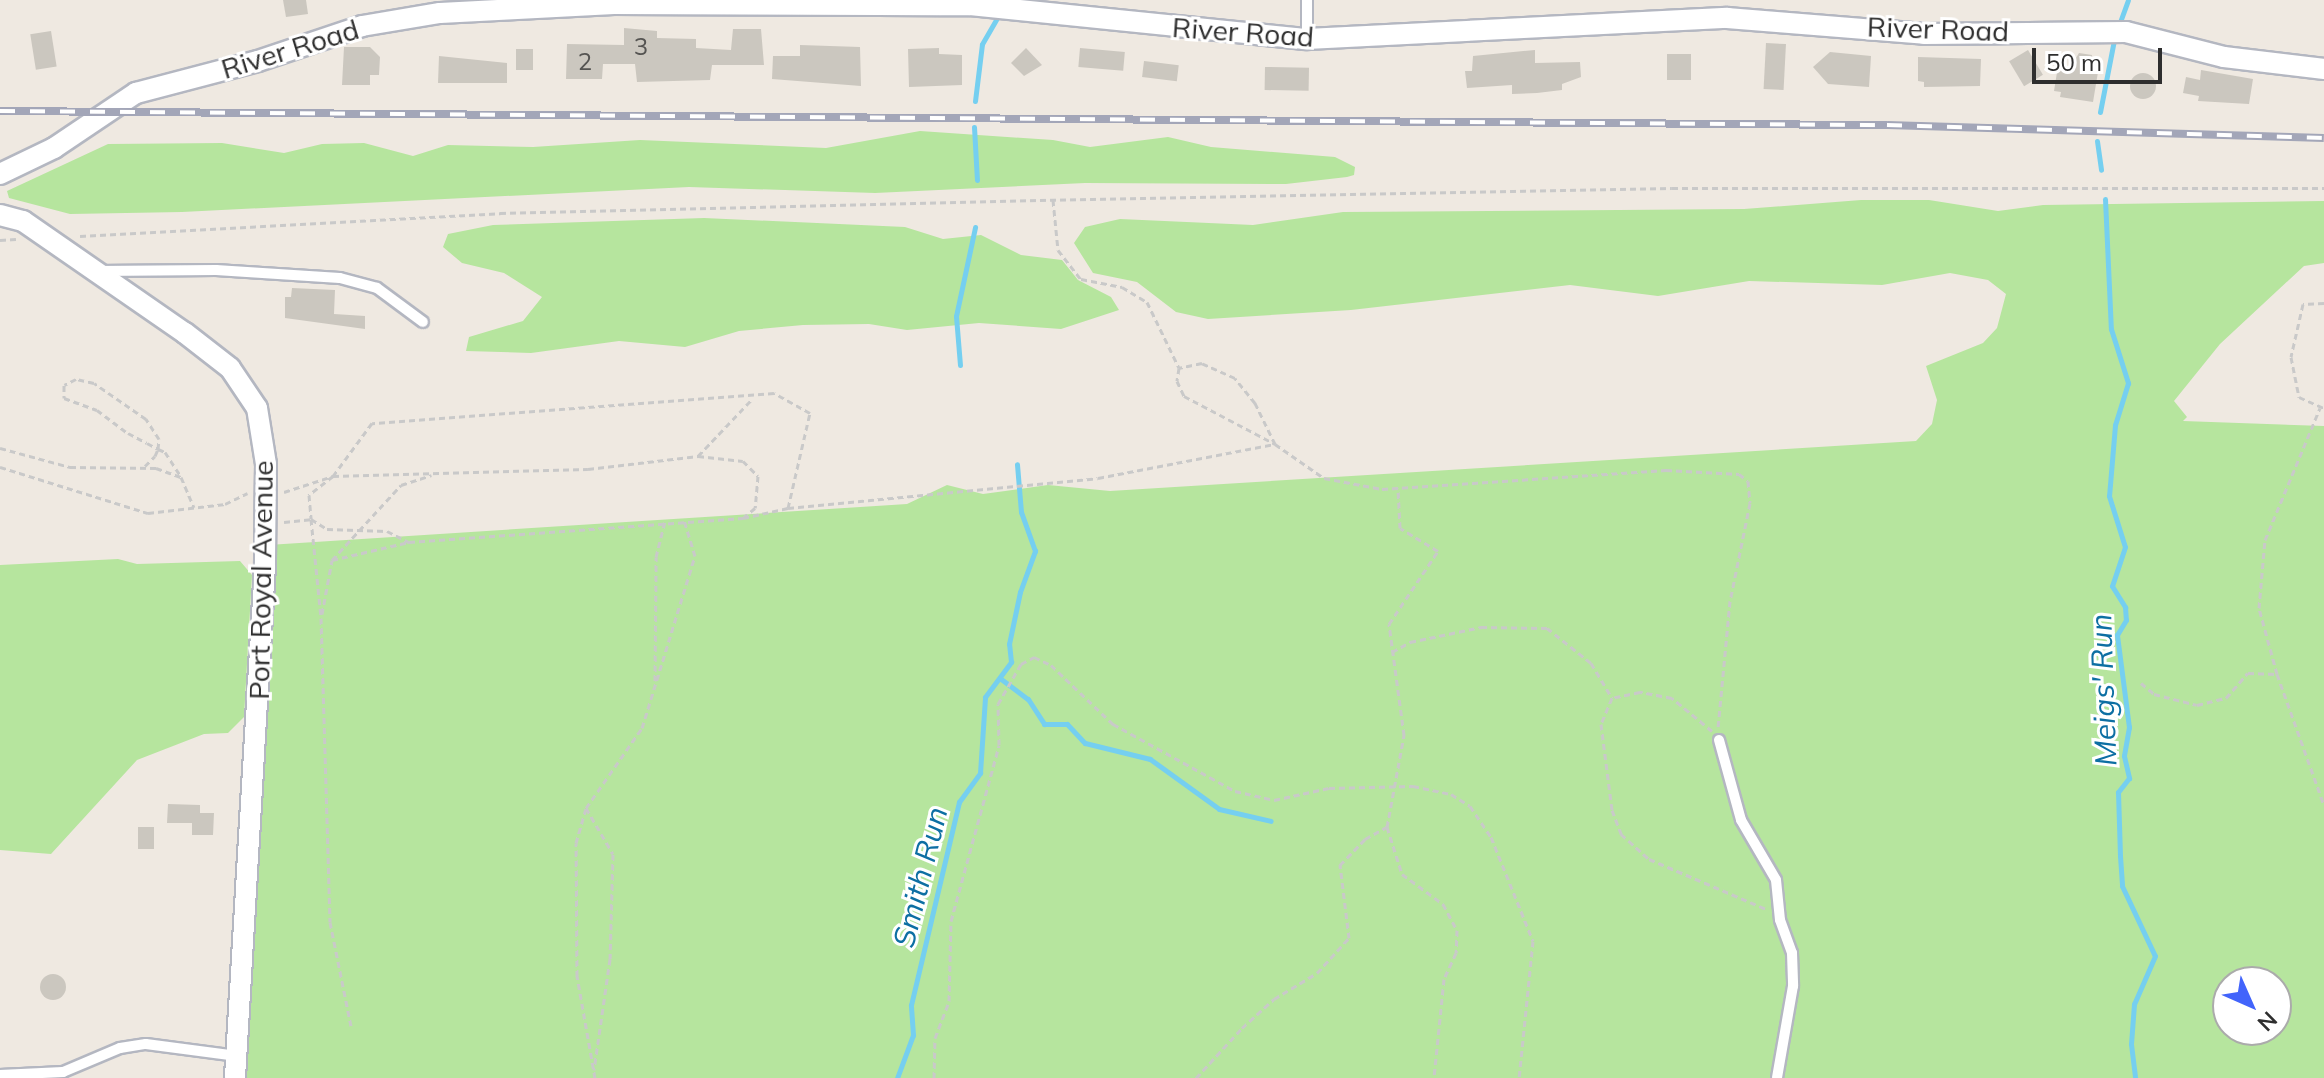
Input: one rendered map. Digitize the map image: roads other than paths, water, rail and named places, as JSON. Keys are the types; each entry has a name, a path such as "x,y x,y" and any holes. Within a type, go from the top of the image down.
{"street":[{"name":"River Road","path":"0,174 54,148 150,87 258,61 362,26 440,13 614,4 970,5 1307,39 1773,19 1924,34 2126,32 2224,57 2324,69"},
{"name":"Port Royal Avenue","path":"0,215 23,221 219,358 245,385 263,431 264,524 235,1078"}],"lane":[{"path":"1307,0 1307,39"},
{"path":"96,271 216,270 340,278 377,288 423,322"},
{"path":"1719,740 1737,809 1776,880 1780,920 1793,971 1777,1078"},
{"path":"0,1075 48,1075 146,1044 237,1056"}],"waterway":[{"name":"Meigs' Run","path":"2120,22 2128,0"},
{"name":"Smith Run","path":"975,101 982,44 997,18"},
{"name":"Meigs' Run","path":"2100,112 2114,40"},
{"name":"Smith Run","path":"974,127 977,180"},
{"name":"Meigs' Run","path":"2097,141 2101,170"},
{"name":"Meigs' Run","path":"2105,199 2111,329 2128,383 2115,425 2109,496 2125,547 2112,586 2125,607 2126,620 2117,635 2129,727 2124,756 2129,778 2118,792 2120,856 2122,886 2155,956 2134,1004 2131,1044 2135,1078"},
{"name":"Smith Run","path":"960,365 956,316 975,227"},
{"name":"Smith Run","path":"897,1078 913,1035 911,1005 959,802 980,773 985,697 1011,662 1009,644 1020,592 1035,551 1021,512 1017,464"},
{"path":"1001,679 1028,699 1044,724 1067,724 1085,743 1150,759 1219,809 1271,821"}],"railway":[{"path":"0,111 1887,125 2324,138"}]}
